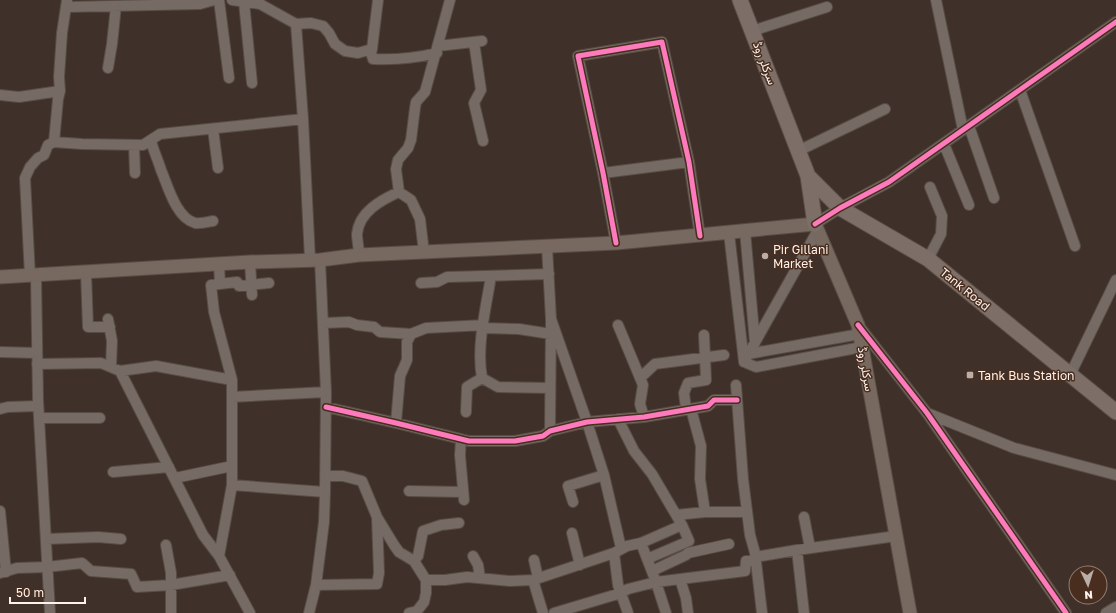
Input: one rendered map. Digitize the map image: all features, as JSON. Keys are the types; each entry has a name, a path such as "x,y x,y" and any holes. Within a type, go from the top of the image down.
{"highway":[{"name":"سرکلر روڈ","path":"740,0 808,176 817,227"},
{"name":"Tank Road","path":"808,176 840,208 928,259 1116,412"}],"main road":[{"path":"0,277 315,259 359,255 616,243 745,231 817,227"},
{"name":"سرکلر روڈ","path":"817,227 860,335 910,613"}],"street":[{"path":"54,142 60,91 59,77 62,33 67,4 116,6 143,4 200,4 214,0"},
{"path":"219,0 229,78"},
{"path":"232,0 260,2 296,24 311,23 323,26 335,44 345,51 358,53 372,49"},
{"path":"378,0 371,53 373,59 386,60 423,57 438,50 478,41 481,90 474,103 483,141"},
{"path":"424,252 420,219 411,200 399,192 396,169 398,160 408,148 411,140 414,108 416,102 425,92 438,50 450,0"},
{"path":"936,0 966,128 994,198"},
{"path":"244,2 252,83"},
{"path":"108,68 116,6"},
{"path":"752,31 827,7"},
{"path":"746,358 817,227 840,208 889,182 1116,22"},
{"path":"296,24 315,259 324,323 326,392 324,522 316,585 309,607 309,613"},
{"path":"616,243 603,173 578,56 662,42 689,162 700,236"},
{"path":"1020,90 1075,246"},
{"path":"0,95 19,97 60,91"},
{"path":"798,151 885,110"},
{"path":"50,613 38,406 33,276 25,178 30,167 38,158 44,155 48,145 54,142 143,145 160,134 303,119"},
{"path":"212,129 218,168"},
{"path":"151,141 155,158 175,204 181,212 187,219 196,223 213,222"},
{"path":"944,144 969,205"},
{"path":"134,145 135,173"},
{"path":"603,173 689,162"},
{"path":"928,259 941,234 942,216 930,187"},
{"path":"359,255 357,234 361,218 383,199 399,192"},
{"path":"745,231 755,343"},
{"path":"729,233 746,358"},
{"path":"547,246 551,319 550,431"},
{"path":"250,262 252,295"},
{"path":"219,264 220,284"},
{"path":"86,273 88,327 109,323 115,369 175,478 203,535 219,556 250,613"},
{"path":"421,283 437,282 447,277 549,274"},
{"path":"482,378 480,368 483,327 491,276"},
{"path":"1070,375 1116,280"},
{"path":"219,556 232,485 232,380 214,312 211,285 237,282 239,286 269,283"},
{"path":"551,319 604,476 617,551 618,585 628,613"},
{"path":"324,323 349,322 357,325 374,327 380,332 411,334 426,328 483,327 551,334"},
{"path":"618,325 643,385 640,404 644,417"},
{"path":"396,423 400,376 407,360 408,342 411,334"},
{"path":"704,335 706,380 688,383 684,393 701,446 700,479 705,512"},
{"path":"746,358 860,335 926,413 1066,613"},
{"path":"0,352 37,353"},
{"path":"640,378 655,364 724,355"},
{"path":"37,364 101,363 115,369 156,366 232,380"},
{"path":"482,378 498,386 550,388"},
{"path":"466,412 467,387 482,378"},
{"path":"736,385 743,479 750,535 756,559 762,613"},
{"path":"232,397 326,392"},
{"path":"326,407 461,440 515,441 543,436 550,431 587,422 644,417 708,406 714,400 737,400"},
{"path":"0,409 8,407 38,406"},
{"path":"926,413 1014,448 1116,475"},
{"path":"39,418 100,418"},
{"path":"618,419 634,451 652,474 682,525 689,541 647,558"},
{"path":"409,491 464,496 460,455 461,440"},
{"path":"175,478 232,466"},
{"path":"114,472 169,467"},
{"path":"325,476 343,476 362,481 377,517 399,552 414,561 426,580 424,602 417,611 409,613"},
{"path":"573,502 568,486 604,476"},
{"path":"232,485 325,492"},
{"path":"0,511 3,572 17,568 47,567 82,563 91,571 131,574 137,587 171,585 230,575"},
{"path":"676,515 705,512 747,512"},
{"path":"316,585 377,584 379,573 377,517"},
{"path":"804,517 810,548"},
{"path":"414,561 418,556 423,531 441,525 459,523"},
{"path":"426,580 445,580 467,577 510,581 535,579 641,543 682,525"},
{"path":"572,533 580,564"},
{"path":"554,613 621,593 628,589 656,582 745,571 746,561 797,550 896,536"},
{"path":"46,540 98,537 121,539"},
{"path":"641,543 666,613"},
{"path":"652,571 688,553 730,544"},
{"path":"166,545 171,573 171,613"},
{"path":"797,550 804,613"},
{"path":"473,556 478,565 480,578"},
{"path":"534,560 535,579 543,613"},
{"path":"680,579 686,598 688,613"},
{"path":"1106,613 1116,607"}],"cycle path":[{"path":"815,224 840,208 889,182 1116,22"},
{"path":"616,243 603,173 578,56 662,42 689,162 700,236"},
{"path":"858,325 927,413 1066,613"},
{"path":"326,407 469,441 515,441 543,436 550,431 587,422 644,417 708,406 714,400 737,400"}],"place":[{"name":"Pir Gillani Market","path":"765,256"},
{"name":"Tank Bus Station","path":"970,375"}]}
